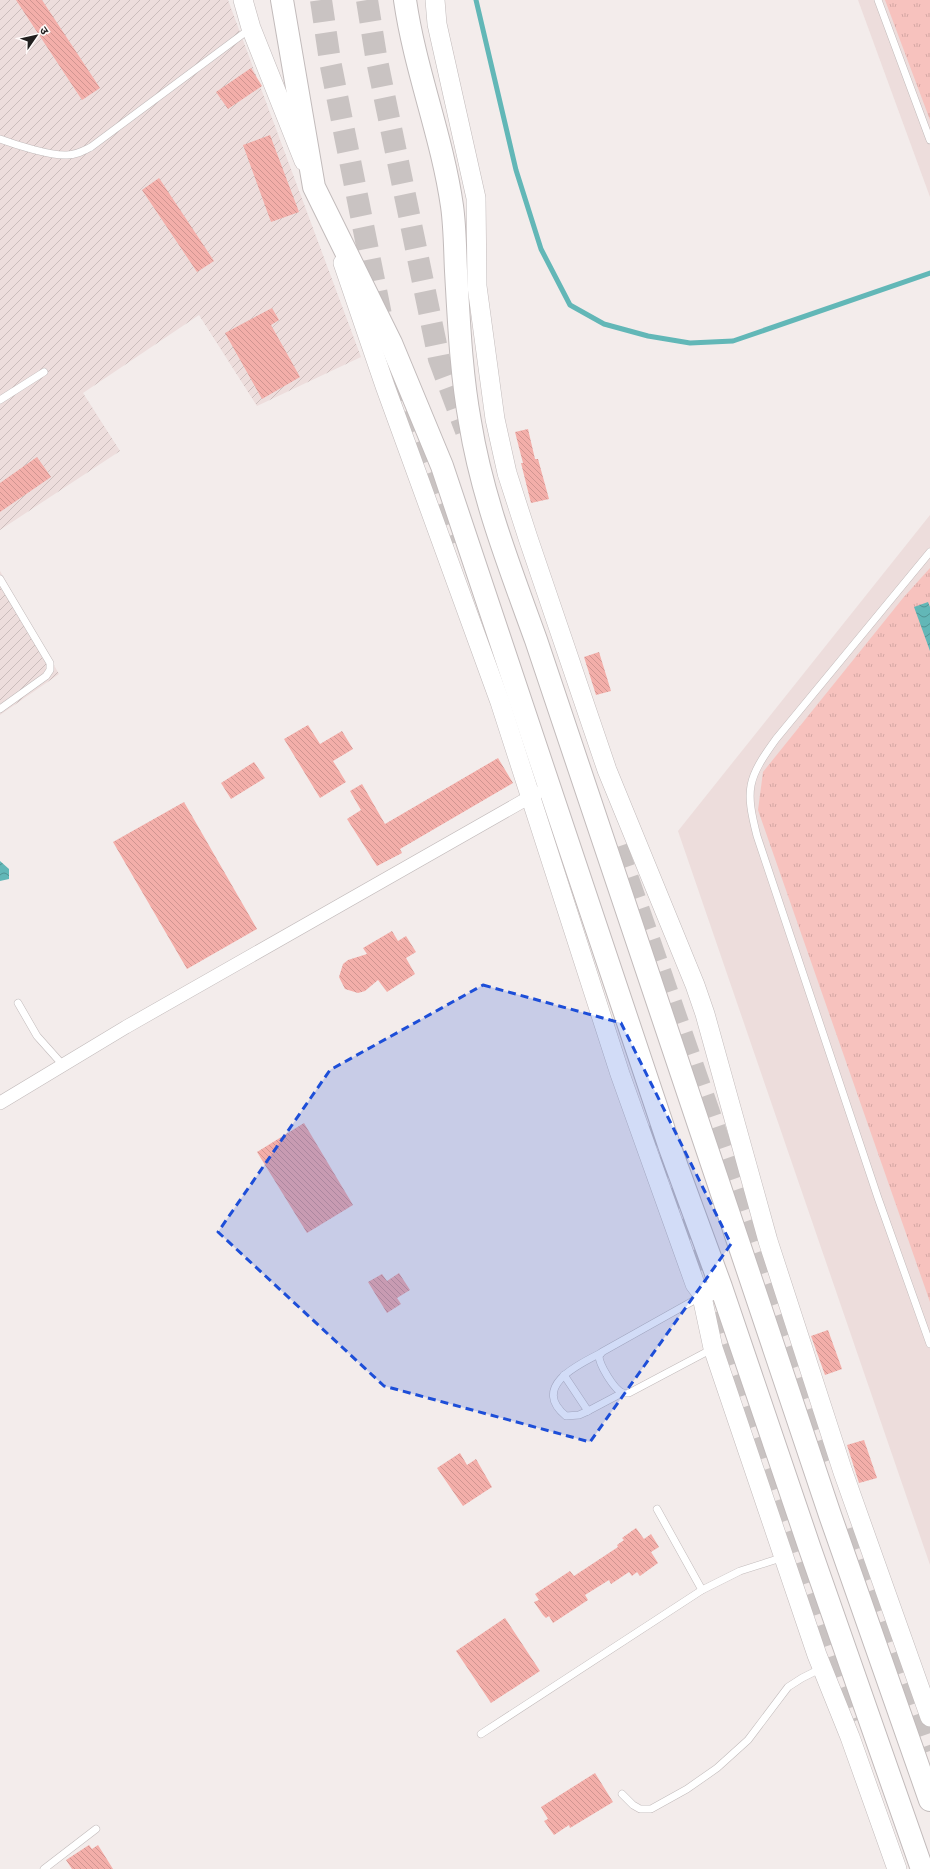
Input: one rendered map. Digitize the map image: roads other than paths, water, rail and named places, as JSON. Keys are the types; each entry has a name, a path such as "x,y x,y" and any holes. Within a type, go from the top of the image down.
{"highway":[{"path":"282,0 314,187 391,343 442,466 551,786 670,1148 708,1292 810,1549 922,1869"},
{"path":"405,0 409,24 440,149 452,206 464,373 470,422 478,462 496,530 536,640 827,1508 930,1800"}],"street":[{"path":"243,0 251,28 336,244 385,386 500,702 620,1074 695,1284 708,1292 714,1348 822,1668 850,1737 898,1869"},
{"path":"435,0 437,24 476,198 477,286 495,419 513,494 607,770 698,992 773,1256 843,1472 930,1717"},
{"path":"1,1100 281,937 551,786"}],"lane":[{"path":"878,0 930,140"},
{"path":"0,139 56,154 67,156 76,154 91,147 251,28"},
{"path":"0,400 44,372"},
{"path":"930,552 776,739 756,770 749,796 750,810 760,843 878,1198 930,1344"},
{"path":"0,579 50,663 50,670 46,676 0,709"},
{"path":"18,1003 37,1036 62,1064"},
{"path":"708,1292 582,1363 564,1375 553,1389 555,1403 566,1416 578,1415 622,1393 629,1393 714,1348"},
{"path":"602,1352 599,1356 601,1366 616,1388 622,1393"},
{"path":"564,1375 588,1411"},
{"path":"657,1509 702,1590"},
{"path":"482,1734 702,1590 740,1572 784,1557"},
{"path":"622,1794 633,1805 640,1809 650,1809 687,1789 717,1768 748,1740 788,1688 802,1678 822,1668"},
{"path":"44,1869 96,1829"}],"water":[{"path":"928,602 930,607 930,651 914,607"},
{"path":"0,861 9,869 9,879 0,881"}],"waterway":[{"path":"476,0 516,170 541,249 570,305 604,324 648,336 690,343 733,341 930,273"}],"tunnel":[{"path":"321,0 330,61 381,315"},
{"path":"367,0 376,56 439,359 466,431"},
{"path":"395,380 457,542"},
{"path":"617,847 831,1464"},
{"path":"651,1125 852,1722"},
{"path":"853,1527 930,1751"}]}
